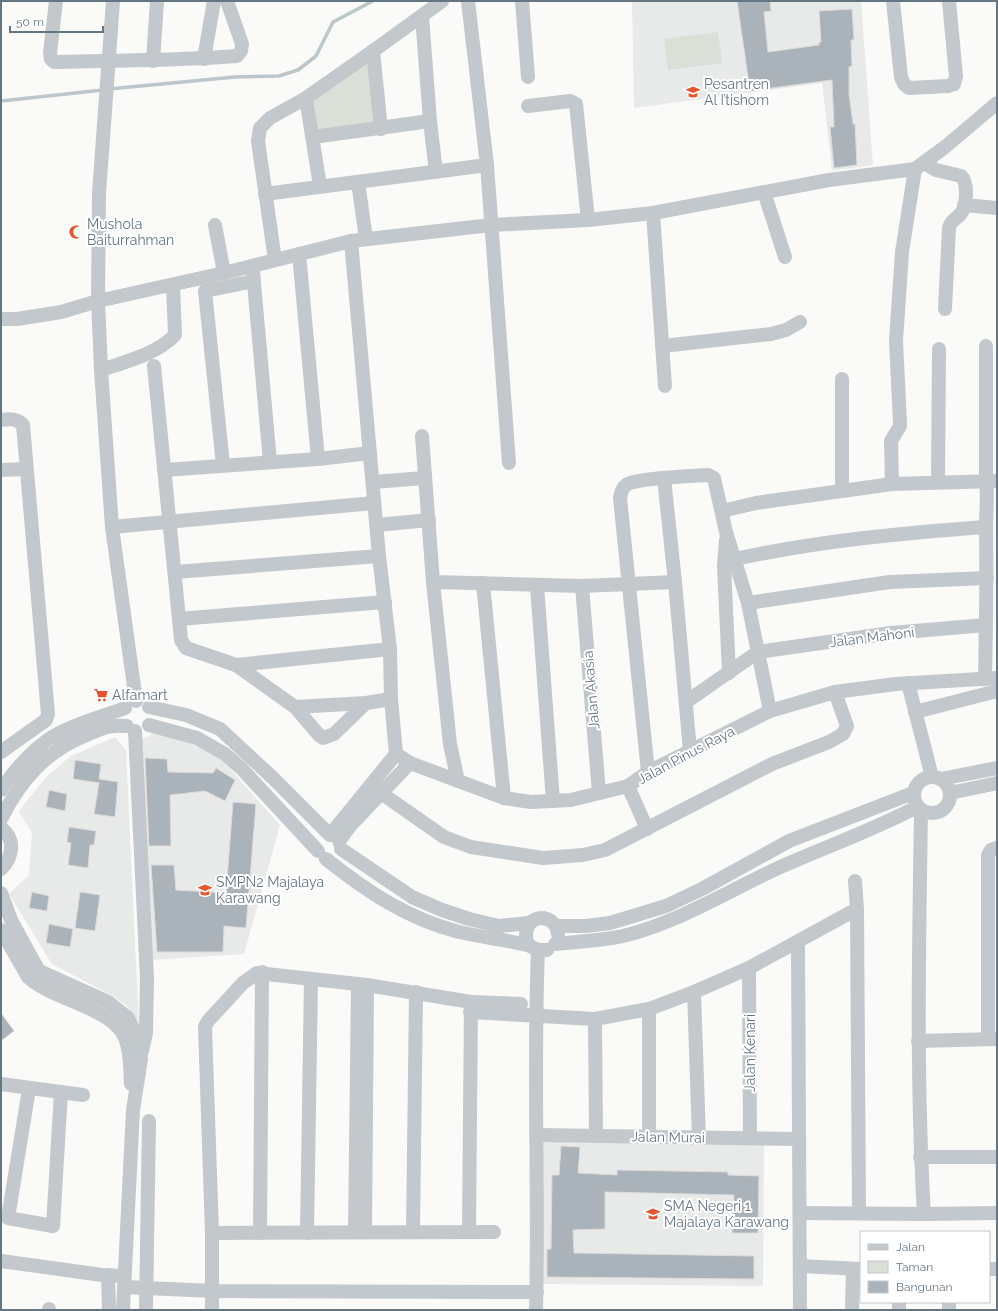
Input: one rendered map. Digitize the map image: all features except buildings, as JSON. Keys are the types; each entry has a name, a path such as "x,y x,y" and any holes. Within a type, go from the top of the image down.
{"street":[{"path":"56,1 51,59 54,62 109,60 154,61 237,56 241,51 242,44 227,1"},
{"path":"113,1 99,193 98,301 100,370 112,527 136,706"},
{"path":"154,61 157,1"},
{"path":"204,59 214,1"},
{"path":"275,260 258,136 260,128 270,118 306,98 442,1"},
{"path":"468,1 487,165 509,463"},
{"path":"522,1 528,77"},
{"path":"893,1 901,77 904,84 909,88 948,86 954,84 956,76 949,1"},
{"path":"422,16 430,121 436,172"},
{"path":"373,51 381,128"},
{"path":"306,98 320,186"},
{"path":"528,106 570,100 576,104 588,220"},
{"path":"892,484 891,441 900,426 896,341 902,252 920,166 997,103"},
{"path":"313,137 430,121"},
{"path":"266,194 487,165"},
{"path":"1,319 60,312 98,301 173,285 366,238 491,225 588,220 653,213 828,180 920,166 956,174 963,178 966,188 962,213 952,220 949,228 945,308"},
{"path":"358,182 366,238"},
{"path":"764,192 785,257"},
{"path":"964,205 997,208"},
{"path":"653,213 665,386"},
{"path":"215,225 224,273"},
{"path":"322,855 338,856 337,842 396,754 391,699 390,649 374,504 351,241"},
{"path":"299,254 318,459"},
{"path":"252,266 270,462"},
{"path":"223,465 205,291 254,280"},
{"path":"100,370 131,360 169,342 175,334 173,285"},
{"path":"662,346 770,334 786,330 800,322"},
{"path":"986,346 993,498 986,527 986,625 991,679"},
{"path":"938,482 939,350"},
{"path":"154,366 181,640 186,648 236,665 295,707 319,735 326,738 334,734 366,703"},
{"path":"842,379 842,490"},
{"path":"1,420 19,420 23,425 48,714 46,720 1,752"},
{"path":"422,436 433,582 450,744 458,780"},
{"path":"164,470 318,459 370,453"},
{"path":"1,470 26,469"},
{"path":"648,772 620,498 622,490 627,484 664,478 708,475 714,478 726,532 748,603 770,711"},
{"path":"373,482 424,478"},
{"path":"664,478 690,751"},
{"path":"722,511 756,503 892,484 992,481"},
{"path":"112,527 374,504"},
{"path":"377,525 429,520"},
{"path":"735,559 769,552 872,537 986,527"},
{"path":"726,532 724,566 729,673"},
{"path":"175,572 379,556"},
{"path":"748,603 890,582 987,578"},
{"path":"433,582 537,586 582,586 675,582"},
{"path":"483,583 504,798"},
{"path":"537,586 553,801"},
{"name":"Jalan Akasia","path":"582,586 599,793"},
{"path":"179,619 385,602"},
{"name":"Jalan Mahoni","path":"758,652 892,633 986,625"},
{"path":"236,665 390,649"},
{"path":"686,702 758,652"},
{"name":"Jalan Pinus Raya","path":"396,754 410,763 504,798 531,802 570,800 628,786 648,772 770,711 835,692 908,683 991,679"},
{"path":"149,725 196,738 225,754 242,769 322,855 354,882 397,909 459,932 541,947 628,935 700,908 776,869 919,809 929,814 937,813 945,808 949,801 950,793 947,785 936,778 915,712 908,683"},
{"path":"915,712 997,691"},
{"path":"381,793 444,838 471,846 543,858 584,855 605,850 772,764 816,747 843,734 847,726 835,692"},
{"path":"295,707 366,703 391,699"},
{"path":"1,818 20,786 31,773 57,749 72,740 111,725 131,728 145,728 149,725 152,716 136,706"},
{"path":"132,1110 141,1052 144,1047 146,1033 147,978 131,728 123,717 136,706"},
{"path":"1,790 20,764 46,741 74,726 136,706 186,714 220,729 273,778 337,842 412,898 442,910 499,926 529,923 540,918 546,919 556,926 586,926 610,923 666,906 702,889 789,841 913,793 918,783 924,778 936,778 997,769"},
{"path":"337,842 410,763"},
{"path":"950,793 997,783"},
{"path":"628,786 647,829"},
{"path":"913,793 919,809 918,1041 920,1157 924,1214"},
{"path":"1,828 9,838 12,846 9,859 1,869"},
{"path":"322,855 320,840 337,842"},
{"path":"918,1041 993,1039 988,855 991,850 997,848"},
{"path":"855,881 857,909 859,1213"},
{"path":"1,893 11,920 39,971 49,977 78,987 108,1002 128,1018 137,1038 141,1059"},
{"path":"666,906 672,919"},
{"path":"212,1310 212,1233 205,1027 208,1021 243,983 252,976 262,972 362,984 416,992 471,1007 535,1010 595,1019 649,1009 694,992 749,968 857,909"},
{"path":"529,923 526,937 541,947"},
{"path":"541,947 558,938 556,926"},
{"path":"1,930 28,976 34,982 110,1019 125,1037 130,1063 132,1110 123,1310"},
{"path":"798,942 801,1266 800,1310"},
{"path":"536,1310 537,1135 535,1010 543,989 541,947"},
{"name":"Jalan Kenari","path":"749,968 750,1138"},
{"path":"260,1233 262,972"},
{"path":"307,1233 311,979"},
{"path":"360,1232 362,984"},
{"path":"413,1232 416,992"},
{"path":"694,992 699,1138"},
{"path":"469,1232 471,1007"},
{"path":"649,1009 649,1137"},
{"path":"595,1019 596,1136"},
{"path":"1,1084 29,1089 83,1095"},
{"path":"29,1089 8,1218 54,1226 61,1092"},
{"path":"146,1310 149,1121"},
{"name":"Jalan Murai","path":"537,1135 799,1139"},
{"path":"920,1157 997,1157"},
{"path":"800,1212 924,1214 997,1212"},
{"path":"212,1233 494,1232"},
{"path":"1,1261 108,1275 147,1289 537,1292"},
{"path":"801,1266 857,1269 852,1310"},
{"path":"108,1275 110,1310"}],"shaded area":[{"name":"Pesantren Al I’tishom","path":"632,1 861,1 873,165 832,171 822,83 634,108"},
{"name":"SMPN2 Majalaya Karawang","path":"156,732 176,736 213,754 225,763 280,825 244,954 151,960 140,740"},
{"path":"115,737 126,750 139,1027 127,1006 113,996 52,964 9,894 29,875 32,833 19,812 25,803 47,776 71,756"},
{"name":"SMA Negeri 1 Majalaya Karawang","path":"542,1142 764,1144 763,1286 543,1284"}],"green space":[{"path":"718,32 722,63 668,70 664,39"},
{"path":"370,57 377,122 318,132 313,95"}],"waterway":[{"path":"109,89 235,77 279,76 298,70 316,56 333,22 373,1"},
{"path":"1,101 103,90"}],"place":[{"name":"Pesantren Al I’tishom","path":"693,92"},
{"name":"Mushola Baiturrahman","path":"76,232"},
{"name":"Alfamart","path":"101,695"},
{"name":"SMPN2 Majalaya Karawang","path":"205,890"},
{"name":"SMA Negeri 1 Majalaya Karawang","path":"653,1214"}]}
